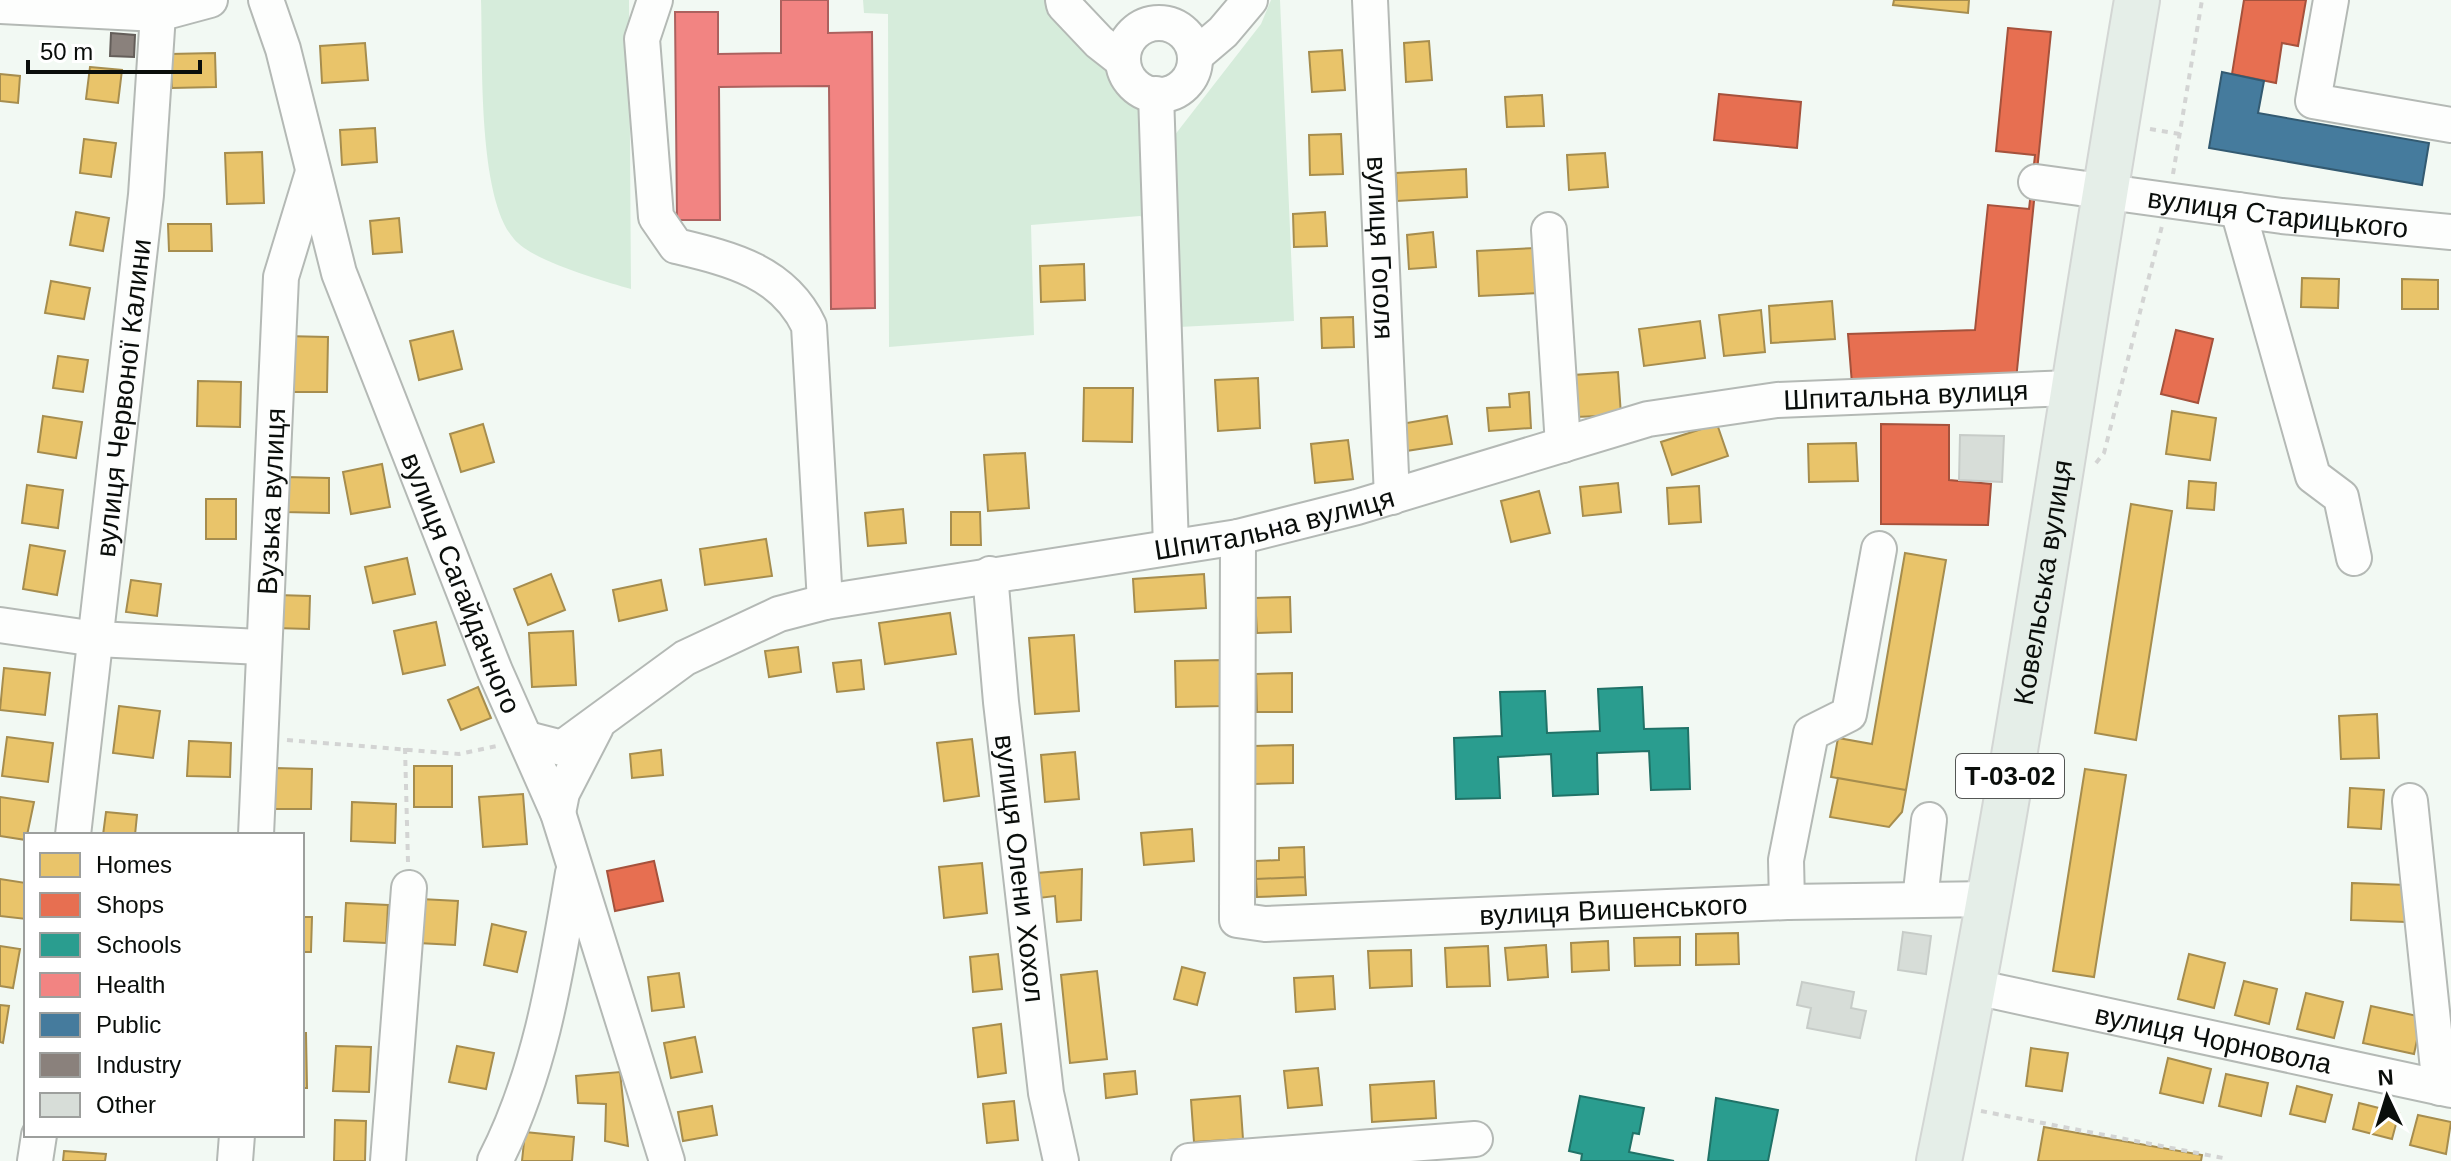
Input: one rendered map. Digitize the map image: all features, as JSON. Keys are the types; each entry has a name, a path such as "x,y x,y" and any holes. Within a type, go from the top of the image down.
{"main road":[{"name":"Ковельська вулиця","path":"1939,1161 1991,899 2071,388 2137,0"}],"street":[{"path":"0,6 158,14 210,0"},
{"name":"вулиця Сагайдачного","path":"266,0 283,49 339,273 495,671 558,813 667,1161"},
{"path":"282,0 283,49"},
{"path":"655,0 642,39 656,217 676,246 736,262 779,285 797,301 809,326 825,602"},
{"path":"1063,0 1064,5 1099,42 1122,60 1133,84 1156,94 1179,87 1192,74 1196,55 1190,39 1180,29 1162,25 1140,26 1123,47 1122,60"},
{"path":"1196,55 1223,32 1250,0"},
{"name":"вулиця Гоголя","path":"1370,0 1392,497"},
{"path":"2331,0 2313,101 2451,125"},
{"name":"вулиця Червоної Калини","path":"73,833 146,195 158,14"},
{"path":"1156,94 1171,547"},
{"name":"Вузька вулиця","path":"256,833 262,647 281,277 313,172"},
{"name":"вулиця Старицького","path":"2036,182 2238,210 2451,232"},
{"path":"2238,210 2313,476 2341,497 2354,558"},
{"path":"1549,230 1563,445"},
{"name":"Шпитальна вулиця","path":"558,813 562,793 596,727 685,658 779,614 825,602 990,574 1238,537 1392,497 1648,419 1777,400 2071,388"},
{"name":"вулиця Вишенського","path":"1238,537 1237,920 1265,924 1787,902 1991,899"},
{"path":"1787,902 1786,860 1811,733 1849,714 1879,549"},
{"name":"вулиця Олени Хохол","path":"990,574 1001,702 1046,1093 1061,1161"},
{"path":"0,625 96,639 262,647"},
{"path":"527,739 562,748 596,727"},
{"path":"2410,801 2446,1089"},
{"path":"1920,900 1929,820"},
{"path":"495,1161 514,1124 537,1057 574,867"},
{"path":"388,1161 409,888"},
{"name":"вулиця Чорновола","path":"1975,987 2446,1089"},
{"path":"35,1161 39,1137"},
{"path":"235,1161 237,1137"},
{"path":"1189,1161 1475,1139"}],"path":[{"path":"2094,465 2104,453 2168,200 2202,0"},
{"path":"261,738 459,754 527,739"},
{"path":"405,748 409,888"},
{"path":"1951,1105 2223,1158"}],"green space":[{"path":"481,0 629,0 631,289 536,255 514,239 502,219 494,192 484,125"},
{"path":"863,0 1054,0 1054,6 1147,109 1150,222 1140,216 1031,225 1034,335 889,347 888,14 864,13"},
{"path":"1271,0 1280,0 1294,321 1179,327 1174,136 1261,24"}],"building: Homes":[{"path":"1894,0 1969,0 1968,13 1893,5"},
{"path":"1429,41 1432,80 1406,82 1404,43"},
{"path":"365,43 368,80 322,83 320,46"},
{"path":"1342,50 1345,90 1312,92 1309,52"},
{"path":"215,53 216,87 172,88 170,54"},
{"path":"90,67 122,70 118,103 86,99"},
{"path":"0,74 20,76 18,103 0,101"},
{"path":"1542,95 1544,126 1507,127 1505,97"},
{"path":"375,128 377,162 342,165 340,130"},
{"path":"1341,134 1343,174 1310,175 1309,135"},
{"path":"84,139 116,143 111,177 80,173"},
{"path":"262,152 264,203 227,204 225,153"},
{"path":"1605,153 1608,187 1569,190 1567,155"},
{"path":"1466,169 1467,197 1397,201 1396,173"},
{"path":"76,212 109,218 103,251 70,245"},
{"path":"1325,212 1327,246 1294,247 1293,214"},
{"path":"399,218 402,252 373,254 370,221"},
{"path":"168,224 211,224 212,251 169,251"},
{"path":"1433,232 1436,267 1409,269 1407,235"},
{"path":"1536,248 1539,293 1479,296 1477,251"},
{"path":"1084,264 1085,300 1041,302 1040,266"},
{"path":"2302,278 2339,279 2338,308 2301,307"},
{"path":"2402,279 2438,280 2438,309 2402,309"},
{"path":"51,281 90,288 84,319 45,313"},
{"path":"1832,301 1835,339 1771,343 1769,306"},
{"path":"1761,310 1765,352 1724,356 1719,315"},
{"path":"1353,317 1354,347 1322,348 1321,318"},
{"path":"1700,321 1705,358 1644,366 1639,329"},
{"path":"453,331 462,369 419,380 410,341"},
{"path":"284,336 328,337 327,392 283,392"},
{"path":"58,356 88,360 83,392 53,388"},
{"path":"1618,372 1621,415 1576,417 1573,375"},
{"path":"1258,378 1260,428 1218,431 1215,380"},
{"path":"198,381 241,382 240,427 197,426"},
{"path":"1084,388 1133,388 1132,442 1083,441"},
{"path":"1529,392 1531,428 1489,431 1487,408 1510,407 1509,394"},
{"path":"2172,411 2216,418 2210,460 2166,454"},
{"path":"43,416 82,422 76,458 38,452"},
{"path":"1447,416 1452,444 1406,451 1401,424"},
{"path":"483,424 494,462 461,472 450,434"},
{"path":"1717,424 1728,456 1672,475 1661,442"},
{"path":"1348,440 1353,479 1315,483 1311,444"},
{"path":"1856,443 1858,481 1809,482 1808,444"},
{"path":"1025,453 1029,508 988,511 984,455"},
{"path":"382,464 390,507 351,514 343,472"},
{"path":"285,477 329,478 329,513 284,512"},
{"path":"2189,481 2216,483 2214,510 2187,508"},
{"path":"1618,483 1621,512 1583,516 1580,487"},
{"path":"27,485 63,490 58,528 22,523"},
{"path":"1699,486 1701,522 1669,524 1667,488"},
{"path":"1539,491 1550,533 1511,542 1501,501"},
{"path":"206,499 236,499 236,539 206,539"},
{"path":"2131,504 2172,511 2136,740 2095,733"},
{"path":"903,509 906,543 868,546 865,513"},
{"path":"951,512 980,512 981,545 951,545"},
{"path":"766,539 772,576 705,585 700,549"},
{"path":"30,545 65,551 57,595 23,589"},
{"path":"1905,553 1946,560 1906,790 1831,777 1838,738 1872,744"},
{"path":"407,558 415,594 373,603 365,567"},
{"path":"551,574 565,610 528,625 514,589"},
{"path":"1204,574 1206,608 1135,612 1133,579"},
{"path":"131,580 161,584 157,616 126,612"},
{"path":"661,580 667,610 619,621 613,590"},
{"path":"277,595 310,596 309,629 275,628"},
{"path":"1290,597 1291,632 1257,633 1255,598"},
{"path":"950,613 956,654 885,664 879,623"},
{"path":"436,622 445,665 403,674 394,631"},
{"path":"573,631 576,685 532,687 529,633"},
{"path":"1074,635 1079,711 1035,714 1029,638"},
{"path":"798,647 801,672 769,677 765,651"},
{"path":"861,660 864,689 837,692 833,663"},
{"path":"1223,660 1224,706 1176,707 1175,661"},
{"path":"4,668 50,673 45,715 0,710"},
{"path":"1292,673 1292,712 1257,712 1256,674"},
{"path":"478,687 491,718 461,730 448,700"},
{"path":"119,706 160,711 153,758 113,753"},
{"path":"2377,714 2379,758 2341,759 2339,716"},
{"path":"7,737 53,743 48,782 2,776"},
{"path":"972,739 979,796 944,801 937,743"},
{"path":"189,741 231,743 230,777 187,776"},
{"path":"1293,745 1293,783 1254,784 1253,746"},
{"path":"661,750 663,775 632,778 630,754"},
{"path":"1075,752 1079,799 1045,802 1041,755"},
{"path":"414,766 452,766 452,807 414,807"},
{"path":"275,768 312,769 311,809 275,809"},
{"path":"2085,769 2126,775 2094,977 2053,971"},
{"path":"1838,778 1906,790 1902,812 1889,827 1830,817"},
{"path":"2350,788 2384,790 2381,829 2348,827"},
{"path":"523,794 527,844 483,847 479,797"},
{"path":"0,797 34,802 24,840 0,836"},
{"path":"352,802 396,804 395,843 351,841"},
{"path":"106,812 137,815 135,833 103,833"},
{"path":"1192,829 1194,861 1144,865 1141,833"},
{"path":"1304,847 1305,877 1256,879 1256,861 1279,860 1279,848"},
{"path":"982,863 987,913 944,918 939,867"},
{"path":"1082,869 1081,920 1057,922 1055,896 1039,898 1037,873"},
{"path":"1305,877 1306,895 1257,897 1256,879"},
{"path":"0,879 24,883 24,919 0,916"},
{"path":"2352,883 2407,885 2406,922 2351,920"},
{"path":"421,899 458,901 455,945 418,943"},
{"path":"346,903 388,905 386,943 344,941"},
{"path":"304,917 312,917 311,952 304,952"},
{"path":"492,924 526,932 517,972 484,965"},
{"path":"1738,933 1739,964 1696,965 1696,934"},
{"path":"1680,937 1680,965 1635,966 1634,938"},
{"path":"1608,941 1609,970 1572,972 1571,943"},
{"path":"1546,945 1548,977 1508,980 1505,948"},
{"path":"0,946 20,949 13,988 0,986"},
{"path":"1488,946 1490,986 1447,987 1445,948"},
{"path":"1411,950 1412,986 1370,988 1368,951"},
{"path":"998,954 1002,989 973,992 970,957"},
{"path":"2189,954 2225,963 2214,1008 2178,999"},
{"path":"1182,967 1205,973 1197,1005 1174,999"},
{"path":"1097,971 1107,1059 1070,1063 1061,975"},
{"path":"679,973 684,1007 652,1011 648,977"},
{"path":"1333,976 1335,1009 1296,1012 1294,978"},
{"path":"2244,981 2277,989 2269,1024 2235,1015"},
{"path":"2306,993 2343,1002 2334,1038 2297,1029"},
{"path":"0,1005 9,1006 3,1043 0,1042"},
{"path":"2371,1006 2422,1017 2414,1054 2363,1043"},
{"path":"1001,1024 1006,1073 978,1077 973,1028"},
{"path":"304,1033 306,1033 307,1088 304,1088"},
{"path":"695,1037 702,1072 671,1078 664,1043"},
{"path":"336,1046 371,1047 369,1092 333,1091"},
{"path":"457,1046 494,1053 486,1089 449,1082"},
{"path":"2031,1048 2068,1053 2062,1091 2026,1086"},
{"path":"2168,1058 2211,1069 2203,1103 2160,1093"},
{"path":"1318,1068 1322,1105 1288,1108 1284,1071"},
{"path":"1135,1071 1137,1094 1106,1098 1104,1074"},
{"path":"620,1072 628,1146 605,1141 606,1104 578,1103 576,1076"},
{"path":"2226,1074 2268,1083 2261,1116 2219,1106"},
{"path":"1434,1081 1436,1118 1372,1122 1370,1085"},
{"path":"2297,1086 2332,1095 2325,1122 2290,1114"},
{"path":"1240,1096 1243,1139 1194,1142 1191,1100"},
{"path":"1014,1101 1018,1140 987,1143 983,1104"},
{"path":"2359,1103 2399,1113 2392,1139 2353,1129"},
{"path":"712,1106 717,1135 683,1141 678,1112"},
{"path":"2418,1115 2451,1122 2446,1154 2410,1145"},
{"path":"335,1120 366,1121 365,1161 334,1161"},
{"path":"2044,1127 2202,1155 2201,1161 2038,1161"},
{"path":"525,1132 574,1137 572,1161 522,1161"},
{"path":"64,1151 106,1154 105,1161 63,1161"}],"building: Shops":[{"path":"2244,0 2306,0 2298,46 2282,43 2276,83 2232,74"},
{"path":"2008,28 2051,32 2016,380 1852,384 1848,334 1975,330 1988,205 2029,209 2035,155 1996,151"},
{"path":"1719,94 1801,102 1797,148 1714,140"},
{"path":"2176,330 2213,339 2198,403 2161,394"},
{"path":"1881,424 1949,425 1949,480 1991,484 1988,525 1881,524"},
{"path":"654,861 663,901 615,911 607,871"}],"building: Schools":[{"path":"1642,687 1644,729 1688,728 1690,789 1651,790 1649,751 1597,753 1598,794 1553,796 1551,754 1498,757 1500,798 1456,799 1454,738 1502,736 1500,692 1545,691 1547,733 1600,731 1598,689"},
{"path":"1580,1096 1644,1108 1639,1134 1633,1133 1629,1152 1674,1161 1581,1161 1582,1154 1569,1151"},
{"path":"1716,1098 1778,1110 1768,1161 1708,1161"}],"building: Health":[{"path":"781,0 828,0 828,33 872,32 875,308 831,309 829,86 719,87 720,220 677,220 675,12 718,12 718,54 781,53"}],"building: Public":[{"path":"2222,72 2264,81 2258,113 2429,143 2422,185 2209,148"}],"building: Industry":[{"path":"111,33 135,35 134,57 110,56"}],"building: Other":[{"path":"1960,435 2004,436 2002,482 1959,480"},
{"path":"1903,932 1931,936 1926,974 1898,970"},
{"path":"1802,982 1854,992 1851,1008 1866,1011 1860,1038 1807,1028 1811,1008 1797,1005"}]}
